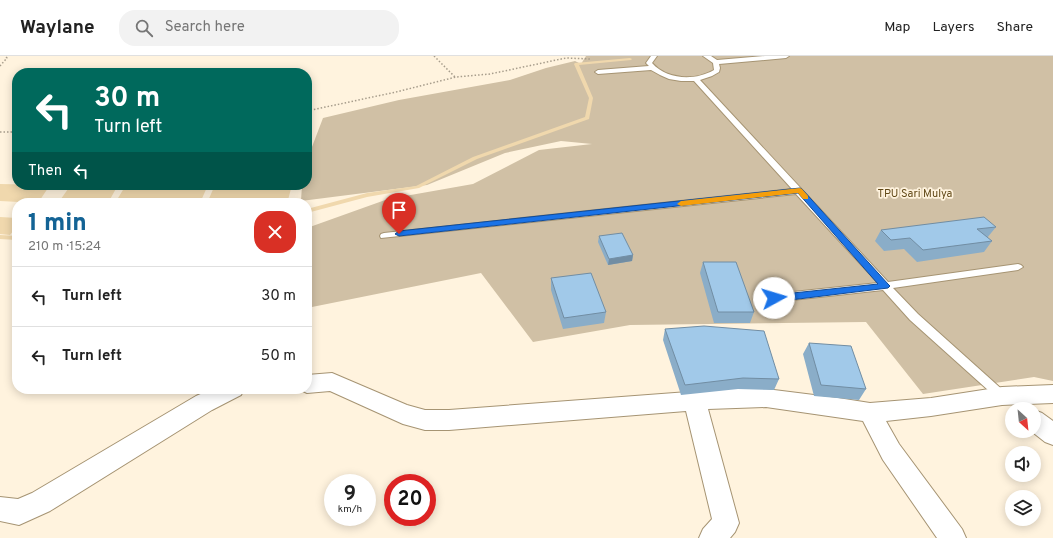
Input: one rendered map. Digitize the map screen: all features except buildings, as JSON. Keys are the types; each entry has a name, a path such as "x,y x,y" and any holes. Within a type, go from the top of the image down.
{"street":[{"path":"312,384 332,382 403,414 425,420 449,420 728,398 766,398 838,407 870,413 931,407 1005,403"},
{"path":"0,509 19,512 41,502 204,403 223,394"},
{"path":"1015,402 1053,394"},
{"path":"695,401 726,523 712,538"},
{"path":"870,413 891,452 953,538"},
{"path":"1041,426 1053,435"}],"lane":[{"path":"654,56 650,58 649,63 652,68 665,75 686,79 696,79 713,75 717,71 718,67 716,62"},
{"path":"706,56 716,62 786,56"},
{"path":"598,72 652,68"},
{"path":"696,79 914,317 1009,402"},
{"path":"384,236 800,191"},
{"path":"774,298 885,286 1018,267"}],"path":[{"path":"0,66 8,58 5,56"},
{"path":"434,56 456,77"},
{"path":"312,110 396,92 456,77 490,74 532,66 551,60 566,58 597,59"},
{"path":"0,132 12,132"}],"green space":[{"name":"TPU Sari Mulya","path":"586,56 1053,56 1053,381 1034,377 923,394 866,322 630,325 533,342 481,273 312,307 312,226 388,199 473,184 539,150 592,144 561,141 505,153 427,185 312,200 312,198 301,198 302,190 312,190 312,147 323,118 399,100 510,80 546,68 575,61 581,64"}],"shaded area":[{"path":"0,184 12,184 12,190 47,190 41,198 12,198 12,202 0,201"},
{"path":"67,190 115,190 111,198 62,198"},
{"path":"123,190 206,190 202,198 118,198"},
{"path":"213,190 291,190 289,198 209,198"},
{"path":"0,217 12,218 12,232 10,235 0,234"}],"waterway":[{"path":"312,210 367,195 417,187 475,158 587,118 591,98 576,64 630,59"},
{"path":"0,237 12,238"}],"slow traffic":[{"path":"681,204 800,191 806,198"}],"route":[{"path":"399,234 800,191 885,286 774,298"}]}
